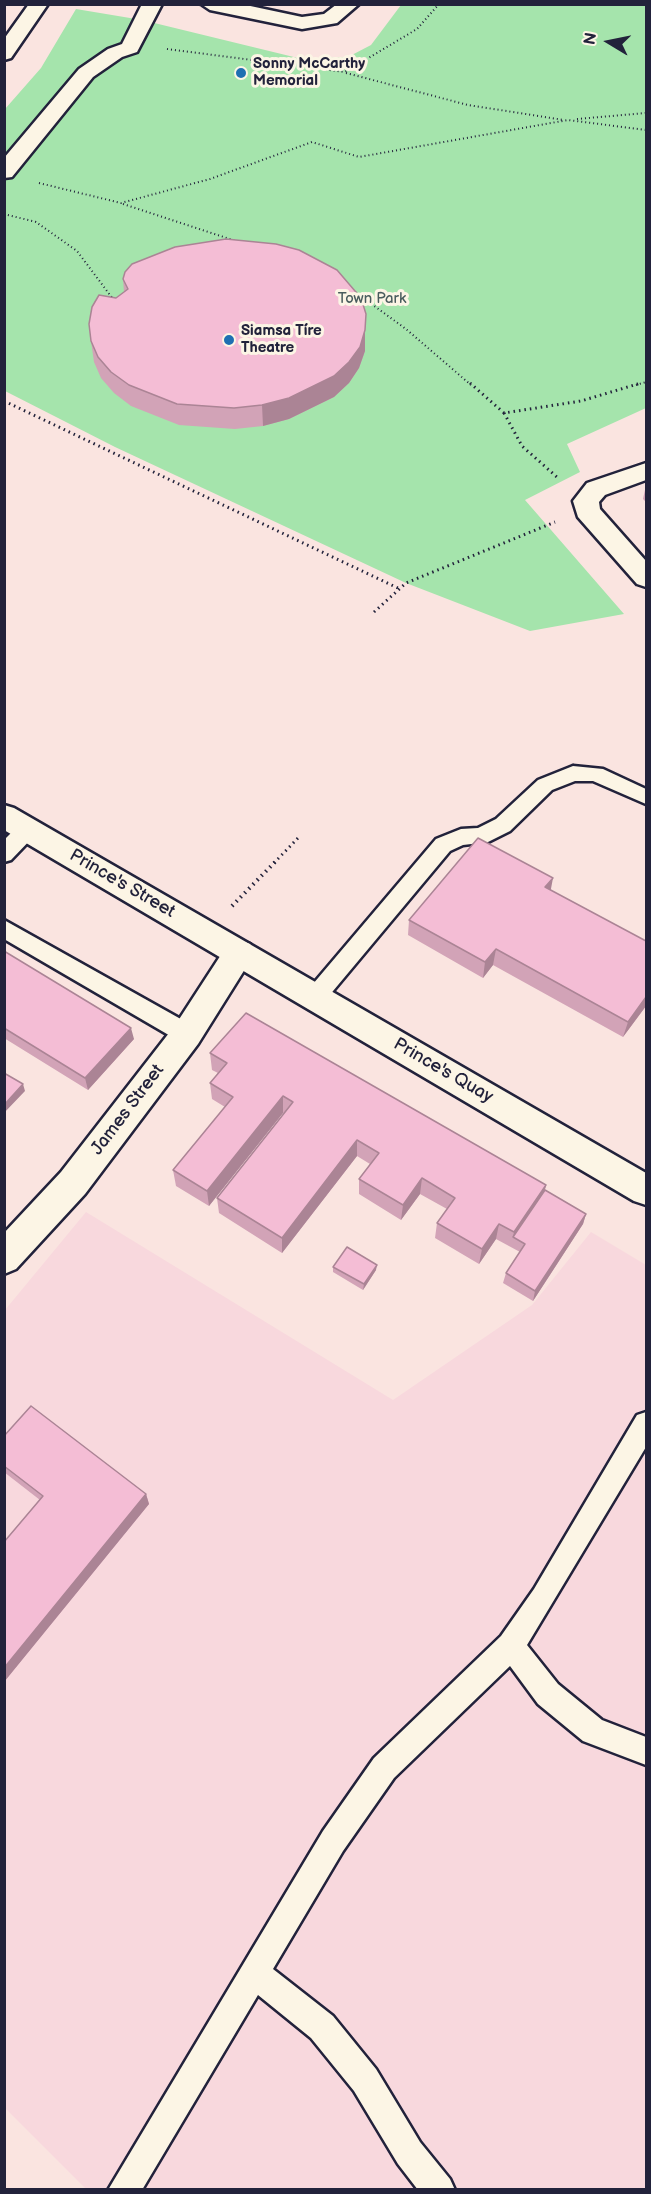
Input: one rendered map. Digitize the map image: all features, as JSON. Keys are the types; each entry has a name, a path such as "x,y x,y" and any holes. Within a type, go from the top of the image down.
{"street":[{"path":"4,54 39,4"},
{"path":"4,172 86,73 115,53 130,48 152,4"},
{"path":"210,4 302,23 330,19 350,4"},
{"path":"646,471 596,489 587,506 646,578"},
{"name":"Prince's Street","path":"16,822 239,953"},
{"name":"Prince's Quay","path":"239,953 646,1190"},
{"name":"James Street","path":"4,1258 73,1183 187,1034 239,953"}],"lane":[{"path":"315,996 443,845 461,837 481,836 503,825 545,785 573,773 596,774 646,797"},
{"path":"4,854 16,822"},
{"path":"4,928 187,1034"},
{"path":"124,2190 333,1841 384,1768 511,1646 543,1598 646,1424"},
{"path":"511,1646 548,1694 592,1731 646,1751"},
{"path":"254,1973 322,2027 365,2080 409,2153 439,2190"}],"path":[{"path":"345,72 468,105 646,130"},
{"path":"122,203 210,179 312,142 359,157 568,120 646,113"},
{"path":"39,183 122,203 241,243"},
{"path":"4,214 36,222 77,251 118,305"},
{"path":"354,291 406,329 504,413 522,446 587,506 406,583 374,612"},
{"path":"504,413 581,401 646,382"},
{"path":"4,401 400,589"},
{"path":"208,934 250,886 298,838"}],"shaded area":[{"path":"86,1212 393,1400 532,1305 591,1232 646,1265 646,2189 86,2189 5,2108 5,1310"}],"green space":[{"name":"Town Park","path":"401,5 646,5 646,408 567,444 580,472 525,500 624,614 530,631 406,583 115,447 5,391 5,109 41,68 76,9 142,20 302,59 348,57 371,45"}],"building":[{"name":"Siamsa Tíre Theatre","path":"226,239 276,244 299,250 337,270 361,298 366,314 365,330 360,347 349,362 334,376 289,398 262,405 234,408 177,404 129,385 111,372 98,357 91,341 89,324 92,307 99,295 116,298 128,289 123,279 125,272 132,264 175,247"},
{"path":"478,838 553,878 545,887 646,941 646,997 628,1022 496,949 485,962 409,920"},
{"path":"4,951 131,1028 85,1078 4,1028"},
{"path":"246,1013 546,1185 514,1232 499,1224 482,1249 437,1223 455,1198 422,1178 403,1205 359,1179 379,1153 357,1140 282,1238 217,1198 293,1102 283,1096 207,1191 173,1170 233,1097 210,1083 227,1063 210,1053"},
{"path":"4,1073 23,1084 4,1105"},
{"path":"545,1190 586,1214 535,1291 506,1273 525,1244 513,1237"},
{"path":"347,1247 377,1265 364,1284 333,1267"},
{"path":"31,1406 146,1494 4,1668 4,1542 43,1496 4,1466 4,1436"}],"place":[{"name":"Sonny McCarthy Memorial","path":"241,73"},
{"name":"Siamsa Tíre Theatre","path":"229,340"}]}
